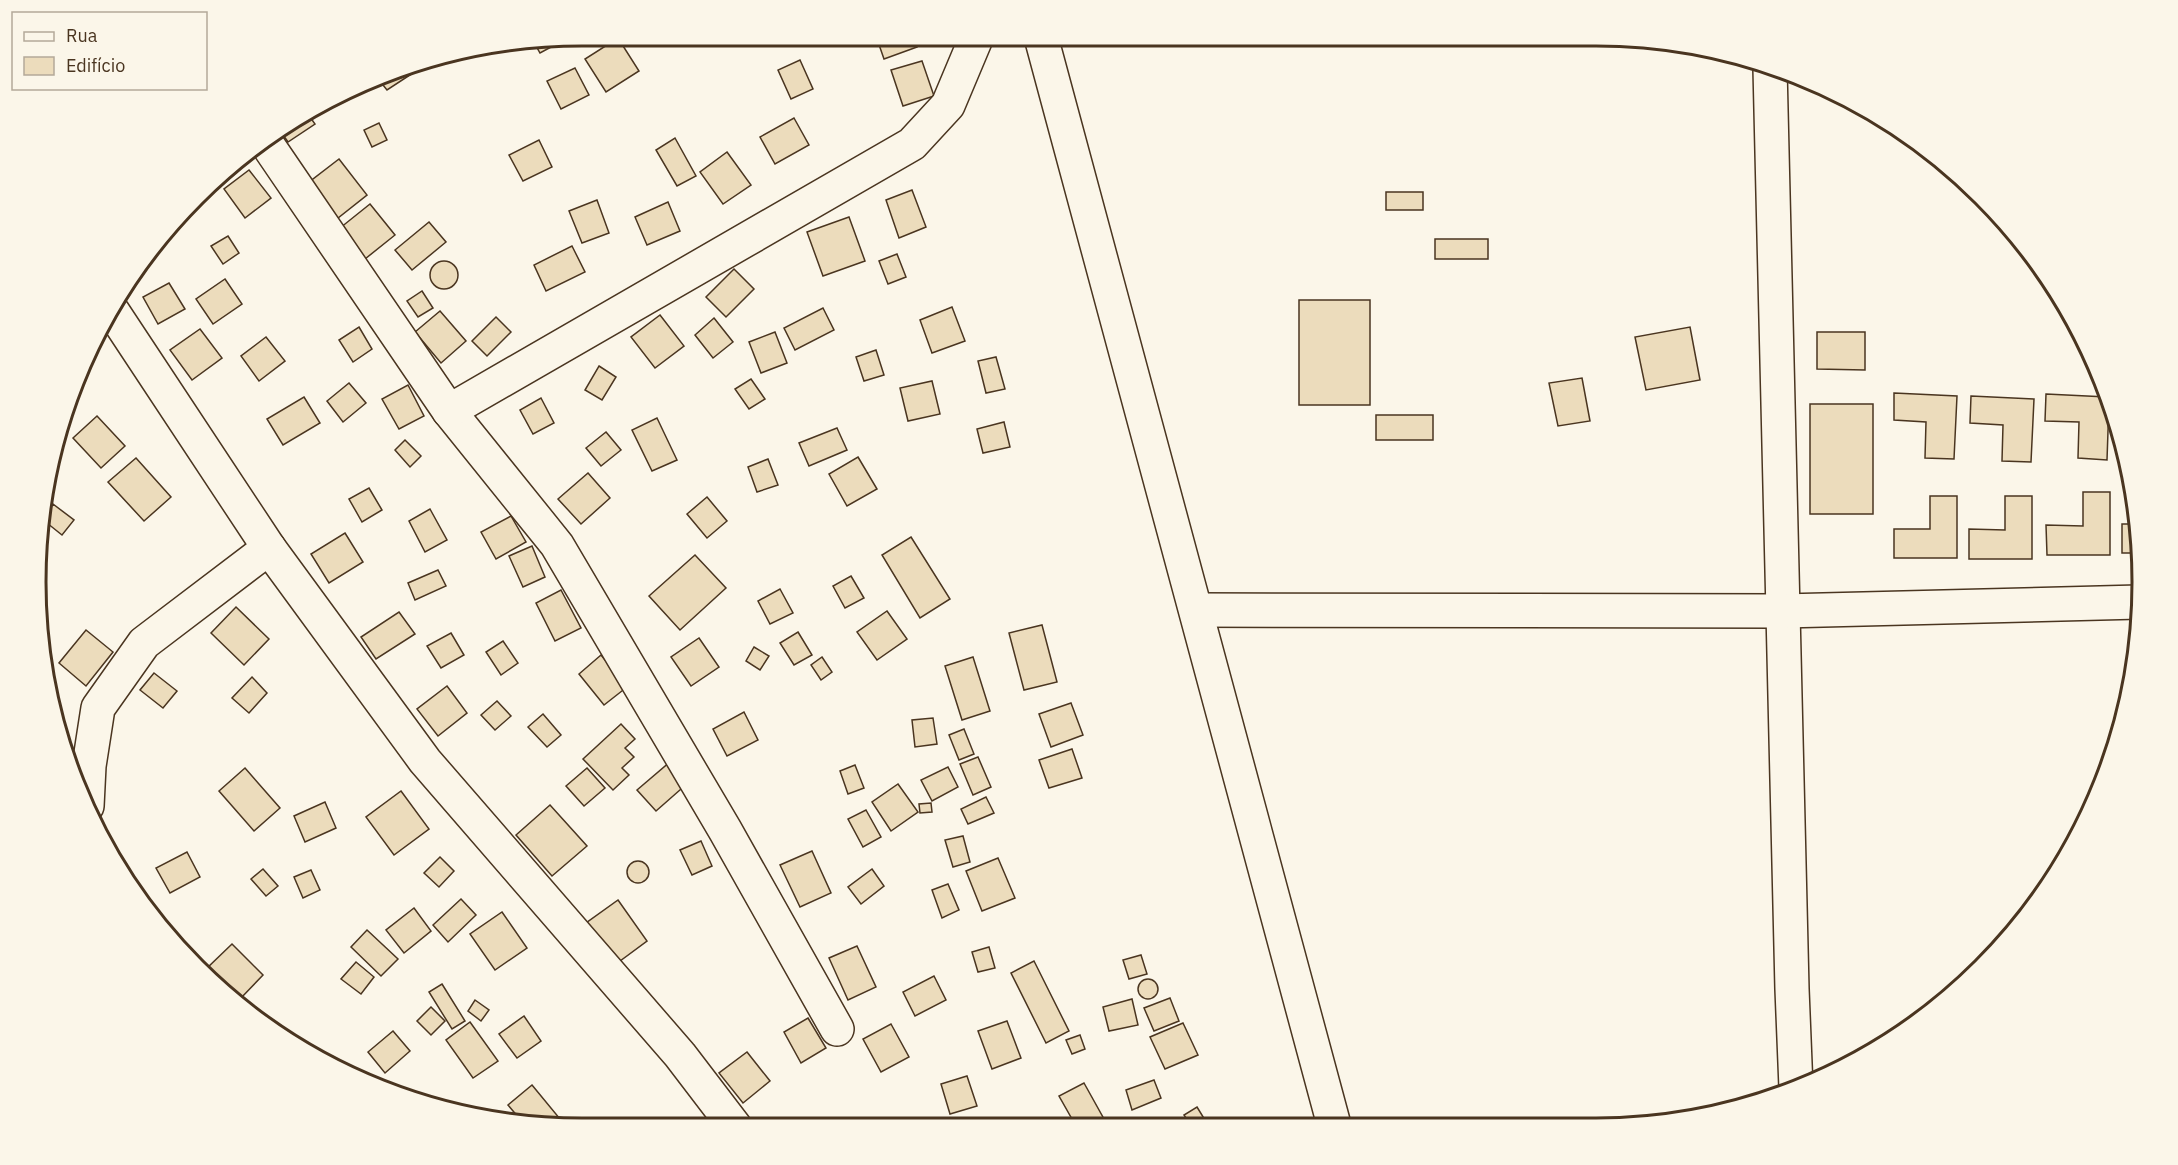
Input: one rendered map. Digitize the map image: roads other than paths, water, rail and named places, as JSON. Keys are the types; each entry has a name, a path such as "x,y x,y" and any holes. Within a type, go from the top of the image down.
{"street":[{"path":"449,411 912,144 948,105 973,46"},
{"path":"1044,46 1332,1118"},
{"path":"1770,76 1796,1080"},
{"path":"270,148 449,411 557,545 725,830 837,1029"},
{"path":"116,317 269,548 425,761 680,1055 728,1118"},
{"path":"88,790 98,708 144,643 269,548"},
{"path":"1196,610 1783,611 2131,602"}]}
